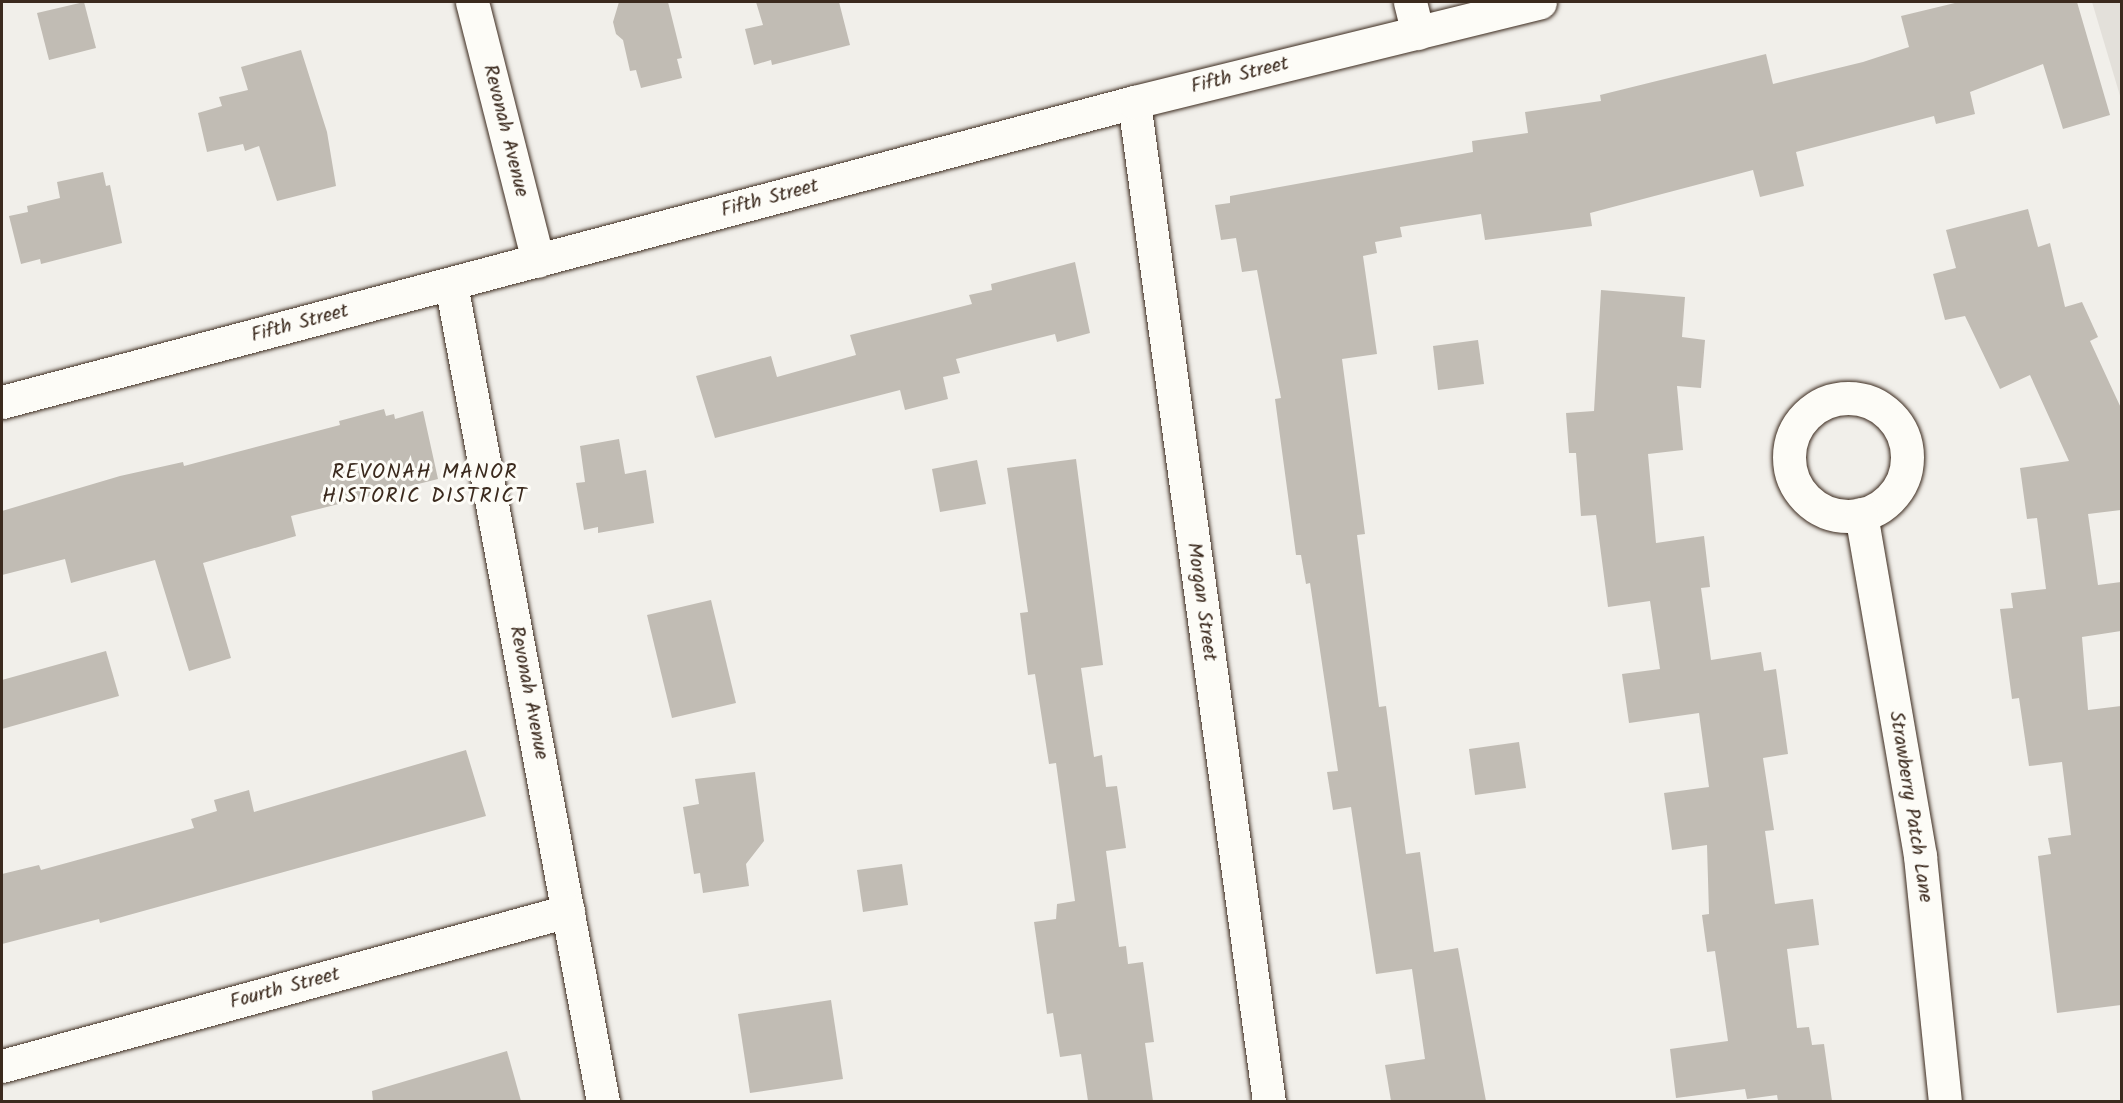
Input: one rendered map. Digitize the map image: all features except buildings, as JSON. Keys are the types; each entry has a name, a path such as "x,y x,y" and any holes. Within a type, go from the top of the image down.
{"street":[{"name":"Revonah Avenue","path":"472,2 538,261"},
{"path":"1410,2 1418,33"},
{"name":"Fifth Street","path":"2,402 1134,102 1540,2"},
{"name":"Morgan Street","path":"1134,102 1269,1101"},
{"name":"Revonah Avenue","path":"451,284 603,1101"},
{"name":"Strawberry Patch Lane","path":"1861,514 1920,856 1945,1101"},
{"name":"Fourth Street","path":"2,1066 568,911"}],"shaded area":[{"path":"2092,2 2121,2 2121,99"}],"district":[{"name":"REVONAH MANOR HISTORIC DISTRICT","path":"425,485"}]}
